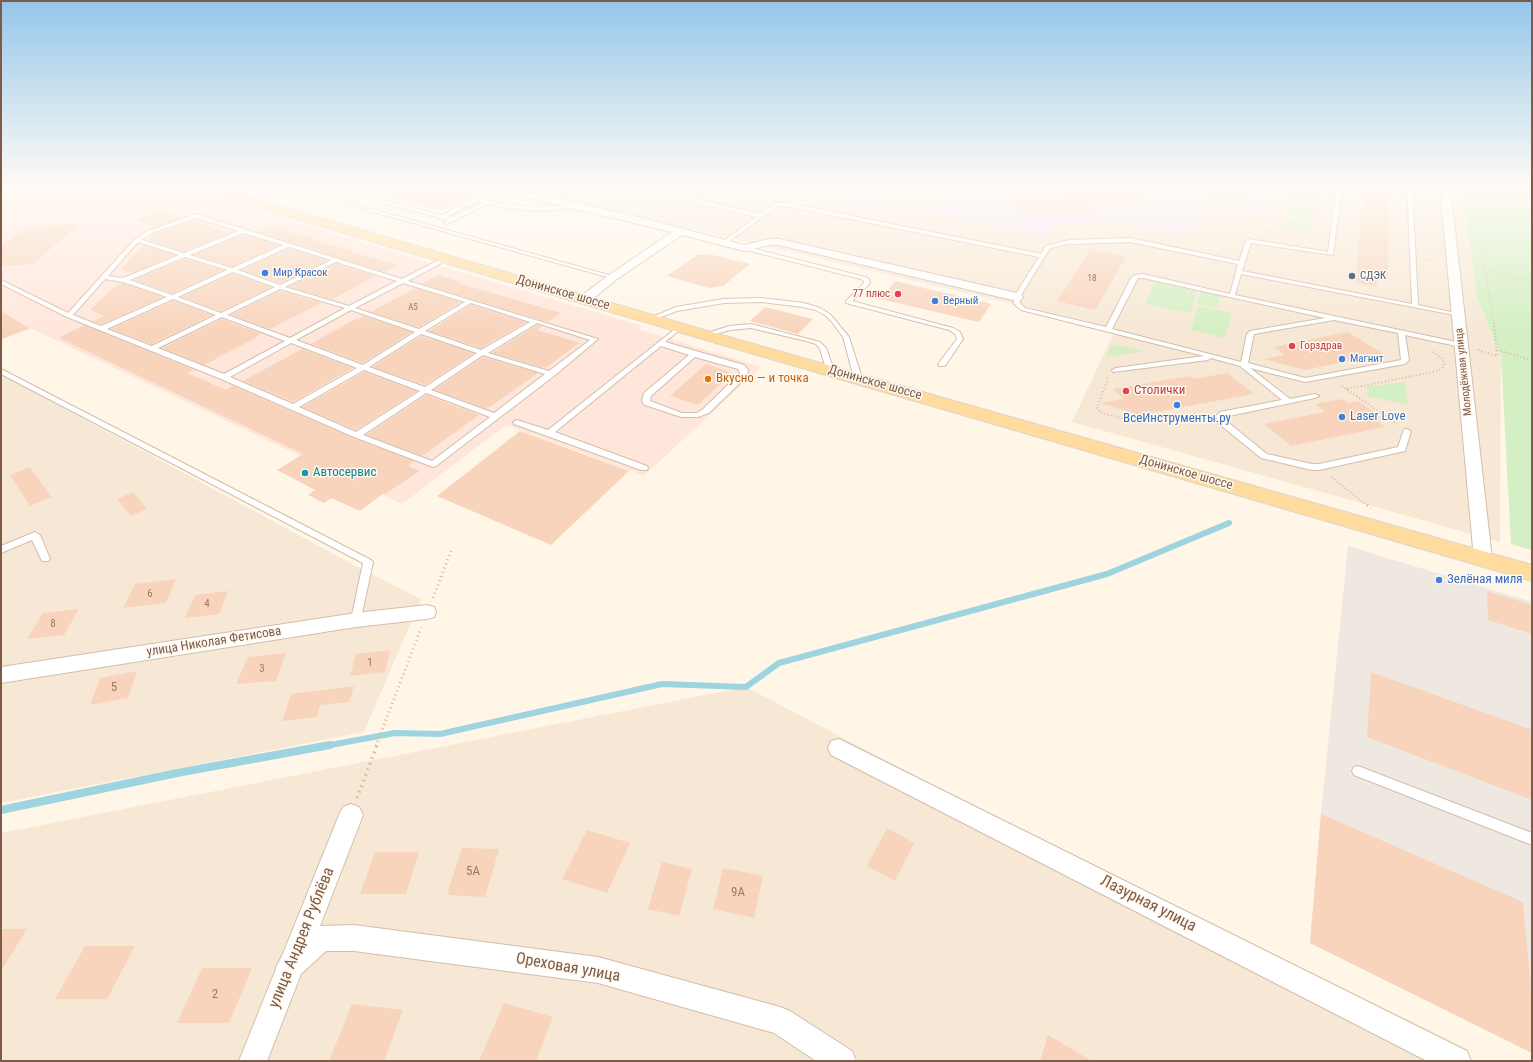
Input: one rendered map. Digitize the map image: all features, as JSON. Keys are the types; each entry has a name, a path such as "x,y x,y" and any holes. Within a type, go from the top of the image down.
{"main road":[{"name":"Донинское шоссе","path":"362,235 705,335 1532,573"}],"street":[{"path":"584,299 675,235"},
{"path":"693,235 744,248 770,242 779,242 1017,296"},
{"name":"Молодёжная улица","path":"1450,235 1483,559"},
{"name":"улица Николая Фетисова","path":"1,675 356,620 428,612"},
{"name":"Лазурная улица","path":"839,748 1457,1061"},
{"name":"улица Андрея Рублёва","path":"253,1061 289,967 351,815"},
{"name":"Ореховая улица","path":"289,967 321,938 354,938 598,970 780,1022 842,1061"}],"lane":[{"path":"69,316 137,240 146,235"},
{"path":"124,280 233,235"},
{"path":"1,282 69,316 224,377 357,435 433,464 595,339 254,235"},
{"path":"458,235 613,277"},
{"path":"724,243 735,235"},
{"path":"936,235 1043,256"},
{"path":"1232,296 1249,241 1252,240 1331,254 1334,235"},
{"path":"1411,235 1415,306"},
{"path":"137,240 233,270 280,287 350,308 482,353 551,374"},
{"path":"1241,263 1130,240 1069,242 1048,247 1017,296 1018,304 1023,309 1304,380 1403,363 1405,360 1401,332"},
{"path":"101,329 288,245"},
{"path":"744,248 863,278 867,280 867,283 848,302 951,329 958,333 960,339 942,364"},
{"path":"224,377 291,342 350,308 445,259"},
{"path":"151,349 336,260"},
{"path":"1239,272 1458,315"},
{"path":"1108,330 1134,278 1137,276 1461,345"},
{"path":"103,277 124,280 173,297 291,342 495,416"},
{"path":"651,319 676,309 724,301 761,300 804,305 818,309 834,321 846,338 858,378"},
{"path":"293,407 362,368 419,331 470,301"},
{"path":"1242,364 1250,334 1252,332 1336,318"},
{"path":"357,435 482,353 536,321"},
{"path":"549,433 680,327"},
{"path":"660,343 744,370 744,374 706,411 698,415 681,415 648,403 646,398 647,395 694,354"},
{"path":"1116,370 1213,357"},
{"path":"1242,364 1288,401"},
{"path":"2,371 368,562 356,620"},
{"path":"1315,396 1223,414 1220,416 1222,421 1264,456 1305,466 1319,467 1402,448 1407,431"},
{"path":"518,422 644,468"},
{"path":"1,550 35,535 45,559"},
{"path":"1358,771 1532,839"}],"path":[{"path":"1290,235 1297,236"},
{"path":"1312,235 1310,242 1323,253"},
{"path":"1415,235 1451,240"},
{"path":"1461,345 1498,356 1485,268 1482,262 1482,253 1488,244 1485,235"},
{"path":"1413,258 1453,264"},
{"path":"1485,268 1532,282"},
{"path":"1497,350 1532,360"},
{"path":"1116,370 1109,374 1097,408 1101,413 1140,423 1194,414 1220,416"},
{"path":"1328,376 1407,431"},
{"path":"1319,467 1376,512"},
{"path":"351,815 371,762 381,730 451,551"}],"shaded area":[{"path":"1,235 337,235 642,326 638,329 761,367 644,476 506,425 402,504 32,329 1,340"},
{"path":"715,235 1469,235 1477,297 1501,357 1500,542 1072,422 1116,328"},
{"path":"1,374 352,564 421,599 364,732 1,803"},
{"path":"1348,546 1532,602 1532,1053 1310,943 1321,814"},
{"path":"746,687 1459,1061 1,1061 1,833"}],"green space":[{"path":"1469,235 1532,235 1532,550 1511,544 1501,357 1477,297"},
{"path":"1154,282 1197,291 1190,313 1145,304"},
{"path":"1200,291 1221,296 1217,308 1196,304"},
{"path":"1198,306 1232,313 1225,338 1191,330"},
{"path":"1112,344 1145,351 1106,357"},
{"path":"1405,382 1408,405 1367,396 1367,387"}],"building":[{"path":"16,235 67,235 33,264 1,266 1,246"},
{"path":"154,235 226,235 184,251 149,240"},
{"path":"266,235 301,235 353,251 351,252 398,265 384,272"},
{"path":"1360,235 1389,235 1388,276 1377,274 1377,287 1356,283"},
{"path":"240,236 248,236 279,245 232,266 194,255"},
{"path":"144,245 175,255 132,273 121,269"},
{"path":"289,249 327,260 280,283 242,270"},
{"path":"1091,249 1126,257 1095,310 1057,301"},
{"path":"709,254 750,264 723,286 709,288 667,276 697,255"},
{"path":"185,259 223,270 172,293 134,280"},
{"path":"336,264 376,276 332,299 289,287"},
{"path":"233,274 271,287 221,311 182,297"},
{"path":"438,275 461,282 458,283 561,313 548,322 422,284"},
{"name":"Верный","path":"895,281 991,304 979,322 880,299"},
{"path":"123,283 163,297 101,324 93,321 104,316 90,310 114,287"},
{"path":"415,288 461,302 419,327 371,312"},
{"path":"280,291 321,303 270,329 231,315"},
{"path":"173,301 212,315 152,344 111,329"},
{"path":"471,305 526,322 481,348 429,331"},
{"path":"765,307 813,319 798,334 750,321"},
{"path":"1,311 29,328 1,339"},
{"path":"364,316 412,332 363,363 311,344 357,318 359,319"},
{"path":"222,319 261,334 204,365 162,348"},
{"path":"84,325 194,370 187,373 226,390 233,386 353,438 414,461 408,466 420,471 385,494 384,493 360,511 331,498 324,503 308,495 315,490 277,470 303,454 59,338"},
{"path":"537,325 542,326 537,330 580,343 545,368 492,353"},
{"path":"1348,332 1383,354 1305,370 1263,359 1285,355 1273,347"},
{"path":"421,336 474,353 425,385 372,367"},
{"path":"302,349 353,368 293,402 243,381"},
{"path":"483,357 538,373 487,409 434,390"},
{"path":"706,364 730,372 728,374 730,375 698,405 670,396"},
{"path":"364,372 417,391 356,430 302,407"},
{"path":"1227,373 1254,394 1140,415 1100,403 1123,399 1113,389 1190,376 1194,379"},
{"path":"426,395 479,415 422,456 366,435"},
{"path":"1342,399 1348,403 1358,401 1374,412 1367,414 1385,427 1291,446 1264,424 1325,412 1315,404"},
{"path":"520,431 629,471 551,545 437,496"},
{"path":"30,467 51,497 30,506 10,475"},
{"path":"133,492 147,509 131,516 117,499"},
{"path":"176,579 166,603 123,608 135,584"},
{"path":"228,591 219,614 185,618 195,595"},
{"path":"1487,591 1532,605 1532,634 1488,620"},
{"path":"79,609 64,635 27,639 43,613"},
{"path":"390,650 385,672 350,676 356,654"},
{"path":"286,653 276,681 236,684 248,657"},
{"path":"137,671 128,698 90,705 100,678"},
{"path":"1371,672 1530,729 1532,746 1532,800 1367,737"},
{"path":"354,686 349,702 320,705 317,717 282,721 291,694"},
{"path":"1321,814 1523,902 1532,1001 1532,1053 1310,943"},
{"path":"887,828 914,843 895,881 867,866"},
{"path":"587,830 630,843 607,893 562,879"},
{"path":"462,848 499,849 485,897 447,895"},
{"path":"375,852 419,852 406,894 360,894"},
{"path":"662,862 692,869 679,916 648,909"},
{"path":"723,868 763,876 754,918 713,909"},
{"path":"1,929 27,929 1,971"},
{"path":"85,946 135,946 107,999 55,999"},
{"path":"202,968 252,968 229,1023 177,1023"},
{"path":"504,1003 553,1017 536,1061 479,1061"},
{"path":"352,1004 403,1010 384,1061 329,1061"},
{"path":"1048,1035 1092,1061 1040,1061"}],"waterway":[{"path":"325,746 395,733 440,734 662,684 746,687 779,663 1107,574 1229,523"},
{"path":"1,810 177,773 330,745"}],"place":[{"name":"Мир Красок","path":"265,273"},
{"name":"СДЭК","path":"1352,276"},
{"name":"77 плюс","path":"898,294"},
{"name":"Верный","path":"935,301"},
{"name":"Горздрав","path":"1292,346"},
{"name":"Магнит","path":"1342,359"},
{"name":"Вкусно — и точка","path":"708,379"},
{"name":"Столички","path":"1126,391"},
{"name":"ВсеИнструменты.ру","path":"1177,405"},
{"name":"Laser Love","path":"1342,417"},
{"name":"Автосервис","path":"305,473"},
{"name":"Зелёная миля","path":"1439,580"}]}
